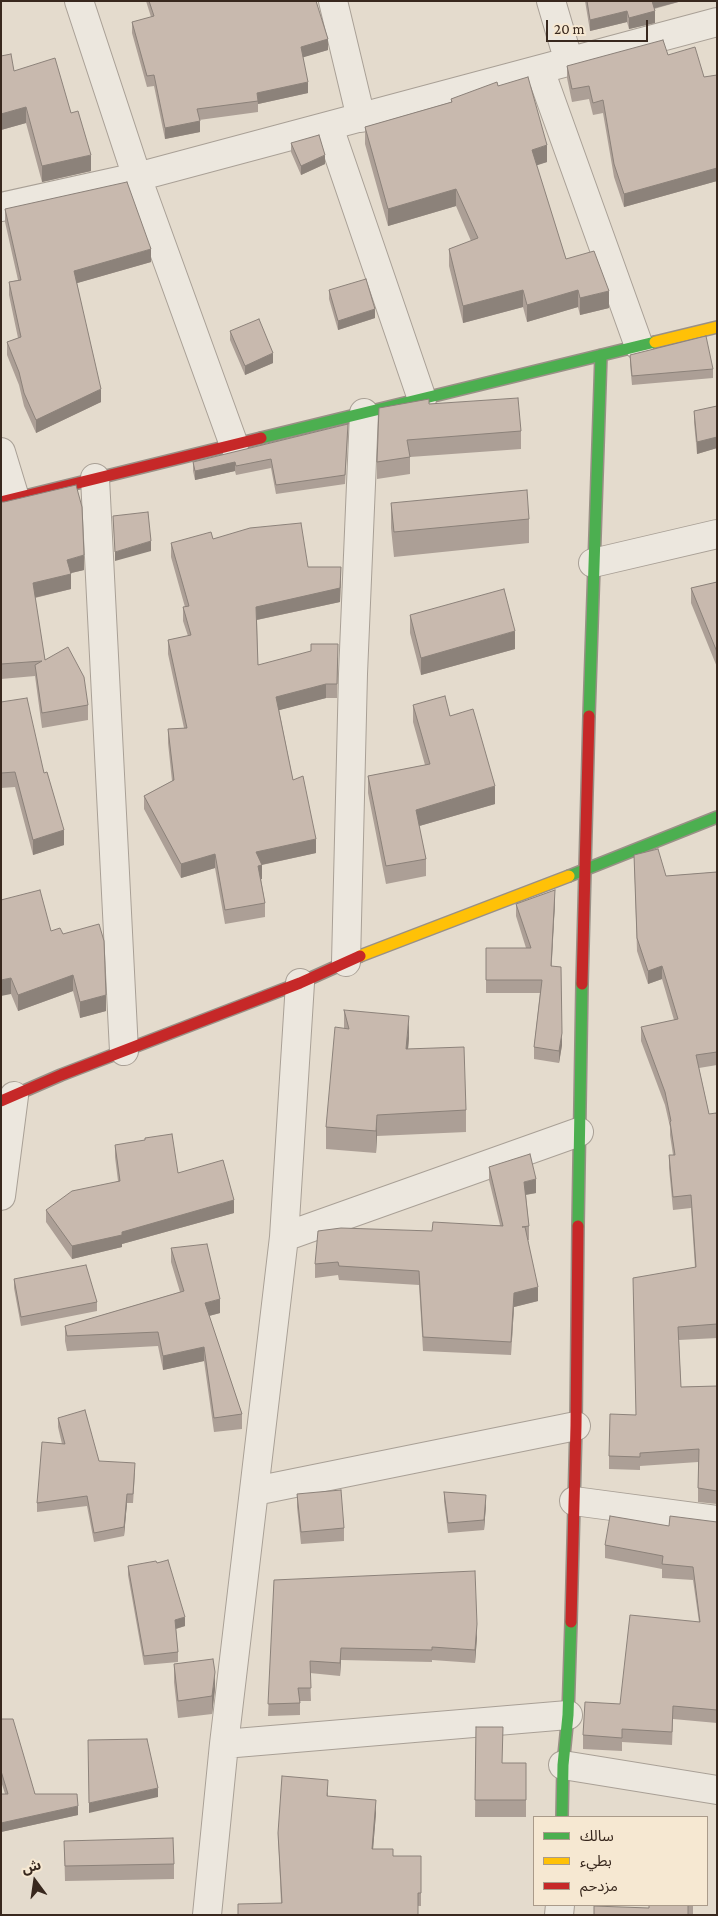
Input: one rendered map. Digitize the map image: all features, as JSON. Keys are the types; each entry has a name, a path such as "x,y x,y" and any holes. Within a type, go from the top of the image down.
{"street":[{"path":"79,1 136,178 234,445"},
{"path":"333,1 361,118"},
{"path":"551,1 568,62"},
{"path":"1,207 136,178 717,22"},
{"path":"540,70 639,346"},
{"path":"328,127 422,399"},
{"path":"1,452 8,500 717,327"},
{"path":"562,1816 563,1765 568,1715 574,1501 578,1132 584,870 601,355"},
{"path":"346,962 353,674 364,412"},
{"path":"95,478 124,1051"},
{"path":"593,563 717,534"},
{"path":"1,1196 8,1098 61,1074 300,983 346,962 717,817"},
{"path":"207,1915 224,1744 284,1237 300,983"},
{"path":"284,1237 578,1132"},
{"path":"255,1491 576,1426"},
{"path":"574,1501 717,1520"},
{"path":"224,1744 568,1715"},
{"path":"563,1765 717,1790"}],"building":[{"path":"149,1 316,1 328,39 301,47 308,82 257,93 258,101 197,109 200,121 165,128 154,75 147,76 132,22 154,16"},
{"path":"587,1 652,1 655,11 629,18 627,11 590,20"},
{"path":"663,40 668,55 695,47 704,77 717,75 717,168 624,194 614,164 603,100 593,103 589,86 572,89 567,66"},
{"path":"11,54 14,71 55,58 71,113 78,111 91,155 42,166 26,107 1,114 1,56"},
{"path":"528,77 547,145 532,150 566,259 594,251 609,291 580,298 578,290 527,305 523,290 463,306 449,249 478,238 456,189 388,209 365,127 452,102 451,99 497,82 498,86"},
{"path":"319,135 325,155 301,166 291,143"},
{"path":"127,182 151,249 74,271 101,389 36,420 24,393 19,372 7,342 21,337 9,282 21,280 5,209"},
{"path":"366,279 375,309 338,321 329,290"},
{"path":"259,319 273,353 245,366 230,331"},
{"path":"706,336 713,369 632,376 630,355"},
{"path":"518,398 521,431 407,440 410,457 377,462 379,408 429,399 429,404"},
{"path":"717,406 717,437 697,442 694,411"},
{"path":"348,424 345,475 276,485 271,459 236,466 235,462 195,471 193,462"},
{"path":"76,485 82,507 84,555 67,560 71,574 33,583 45,660 68,647 84,677 88,705 42,713 35,665 42,661 1,664 1,502"},
{"path":"527,490 529,519 394,532 391,503"},
{"path":"148,512 151,541 115,552 113,516"},
{"path":"301,523 308,567 341,567 340,588 256,607 258,665 311,651 311,644 338,644 337,684 326,684 276,697 293,780 303,776 316,839 256,852 262,865 258,866 265,903 225,910 215,854 181,864 144,796 174,780 168,729 187,728 168,640 191,635 183,607 189,606 171,543 211,532 213,539 250,528"},
{"path":"717,582 717,652 691,588"},
{"path":"504,589 515,631 421,658 410,615"},
{"path":"445,696 450,716 473,709 495,786 416,810 426,859 386,866 368,776 430,764 413,705"},
{"path":"27,698 44,773 47,772 64,830 33,840 15,772 1,773 1,702"},
{"path":"658,849 666,876 717,872 717,1052 696,1055 709,1114 716,1113 717,1116 717,1324 678,1327 681,1387 717,1386 717,1491 698,1488 699,1449 640,1453 640,1457 609,1456 610,1414 636,1415 633,1278 696,1267 691,1195 673,1197 669,1155 675,1155 671,1121 665,1092 641,1027 678,1019 662,966 648,971 637,938 634,855"},
{"path":"40,890 51,931 60,928 63,934 99,924 104,941 106,995 80,1002 73,975 18,995 11,978 1,980 1,900"},
{"path":"555,890 551,966 561,967 562,1033 559,1051 534,1047 542,980 486,980 486,948 531,948 516,904"},
{"path":"344,1010 409,1016 406,1049 464,1047 466,1110 377,1115 376,1131 326,1127 335,1027 349,1029"},
{"path":"172,1134 178,1173 223,1160 234,1200 122,1232 122,1235 72,1246 46,1210 72,1191 120,1181 115,1145"},
{"path":"530,1154 536,1179 524,1182 529,1226 522,1227 525,1227 538,1287 514,1293 511,1342 423,1337 419,1271 339,1266 338,1262 315,1264 318,1231 341,1228 432,1231 433,1222 503,1226 489,1167"},
{"path":"207,1244 220,1299 205,1303 242,1414 214,1418 204,1347 163,1356 158,1332 67,1336 65,1326 184,1291 171,1248"},
{"path":"86,1265 97,1302 21,1317 14,1279"},
{"path":"85,1410 99,1461 135,1463 133,1494 127,1494 124,1527 94,1533 87,1496 37,1503 42,1442 65,1444 58,1418"},
{"path":"341,1490 344,1528 301,1532 297,1494"},
{"path":"444,1492 486,1495 484,1520 448,1523"},
{"path":"610,1516 669,1526 670,1516 717,1522 717,1710 673,1706 672,1732 622,1729 622,1738 583,1735 585,1702 620,1704 630,1615 700,1622 693,1567 662,1564 663,1556 605,1545"},
{"path":"168,1560 185,1617 175,1620 178,1652 144,1656 128,1566"},
{"path":"475,1571 477,1624 475,1650 432,1647 432,1650 341,1648 340,1663 310,1661 311,1688 298,1688 300,1703 268,1704 274,1580"},
{"path":"213,1659 215,1672 212,1696 178,1701 174,1664"},
{"path":"1,1719 13,1719 35,1794 77,1794 78,1806 1,1823 1,1794 8,1794 1,1771"},
{"path":"476,1727 503,1727 502,1763 526,1763 526,1800 475,1800"},
{"path":"147,1739 158,1788 89,1803 88,1740"},
{"path":"282,1776 328,1780 327,1796 376,1800 372,1849 393,1849 393,1856 421,1856 421,1893 418,1893 418,1915 238,1915 238,1904 282,1903 278,1833"},
{"path":"173,1838 174,1864 65,1866 64,1841"},
{"path":"594,1906 649,1908 649,1906 688,1906 688,1915 594,1915"}],"traffic: fast":[{"path":"261,438 655,342"},
{"path":"589,716 601,355"},
{"path":"569,876 717,817"},
{"path":"578,1226 582,984"},
{"path":"562,1816 571,1622"}],"traffic: slow":[{"path":"655,342 717,327"},
{"path":"360,956 569,876"}],"traffic: jam":[{"path":"1,502 261,438"},
{"path":"582,984 589,716"},
{"path":"1,1101 61,1075 300,983 360,956"},
{"path":"571,1622 576,1426 578,1226"}]}
